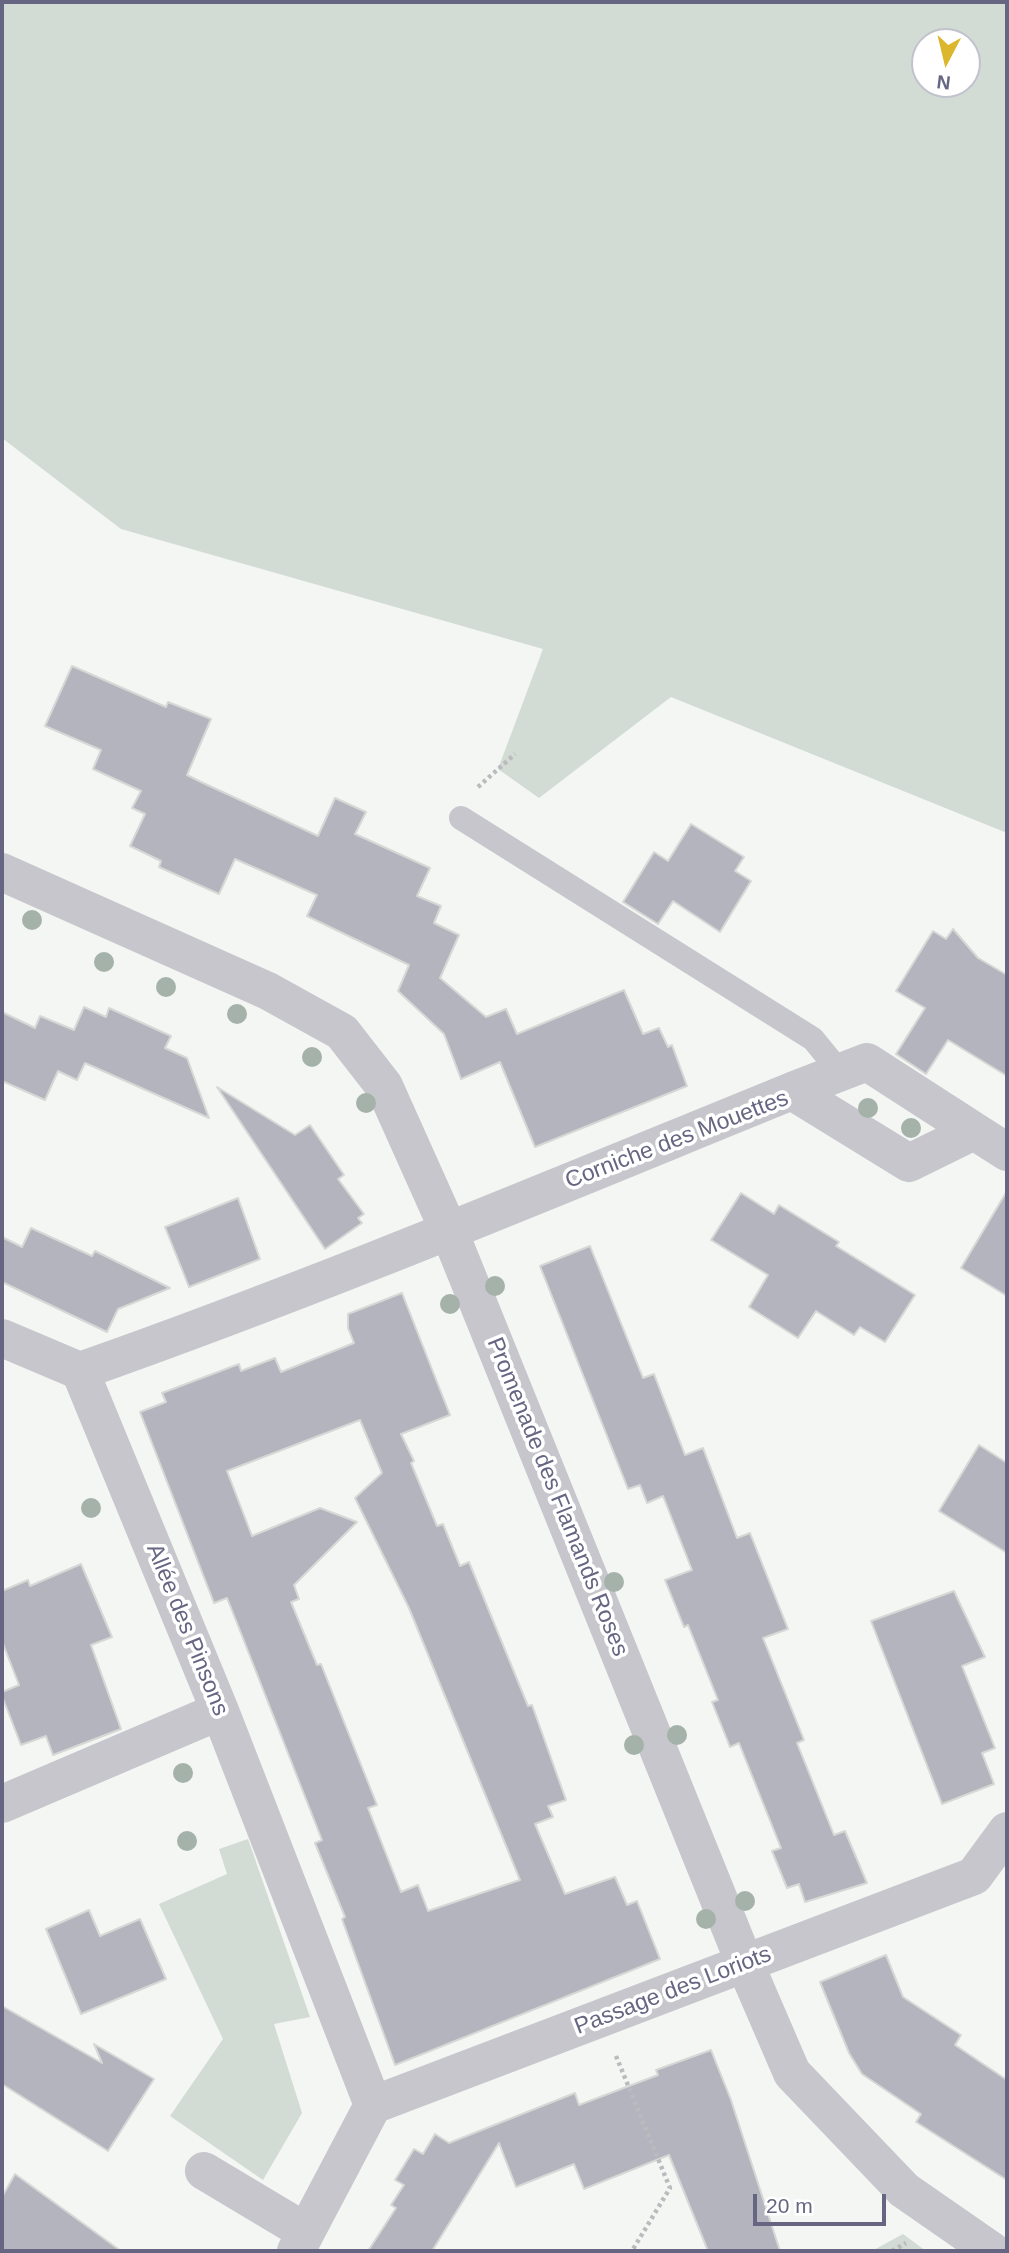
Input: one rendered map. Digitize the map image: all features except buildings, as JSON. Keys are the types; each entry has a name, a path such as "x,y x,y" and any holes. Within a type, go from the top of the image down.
{"street":[{"name":"Promenade des Flamands Roses","path":"2,872 268,991 342,1032 384,1086 449,1231 745,1964 792,2073 904,2190 992,2251"},
{"path":"792,1091 867,1062 1007,1152"},
{"name":"Corniche des Mouettes","path":"449,1231 792,1091 909,1163 974,1131"},
{"path":"2,1338 80,1371 187,1333 449,1231"},
{"name":"Allée des Pinsons","path":"80,1371 220,1711 373,2105"},
{"path":"2,1804 220,1711"},
{"name":"Passage des Loriots","path":"373,2105 975,1877 1007,1831"},
{"path":"204,2171 301,2242 373,2105"}],"lane":[{"path":"461,818 813,1039 840,1072"}],"path":[{"path":"461,818 482,781 515,754"},
{"path":"601,2018 670,2188 632,2251"}],"shaded area":[{"path":"2,2 1007,2 1007,833 671,697 539,798 498,769 543,649 121,529 2,438"},
{"path":"248,1839 310,2017 274,2024 302,2113 263,2180 170,2116 223,2039 159,1904 227,1874 219,1849"},
{"path":"903,2234 926,2251 872,2251"}]}
